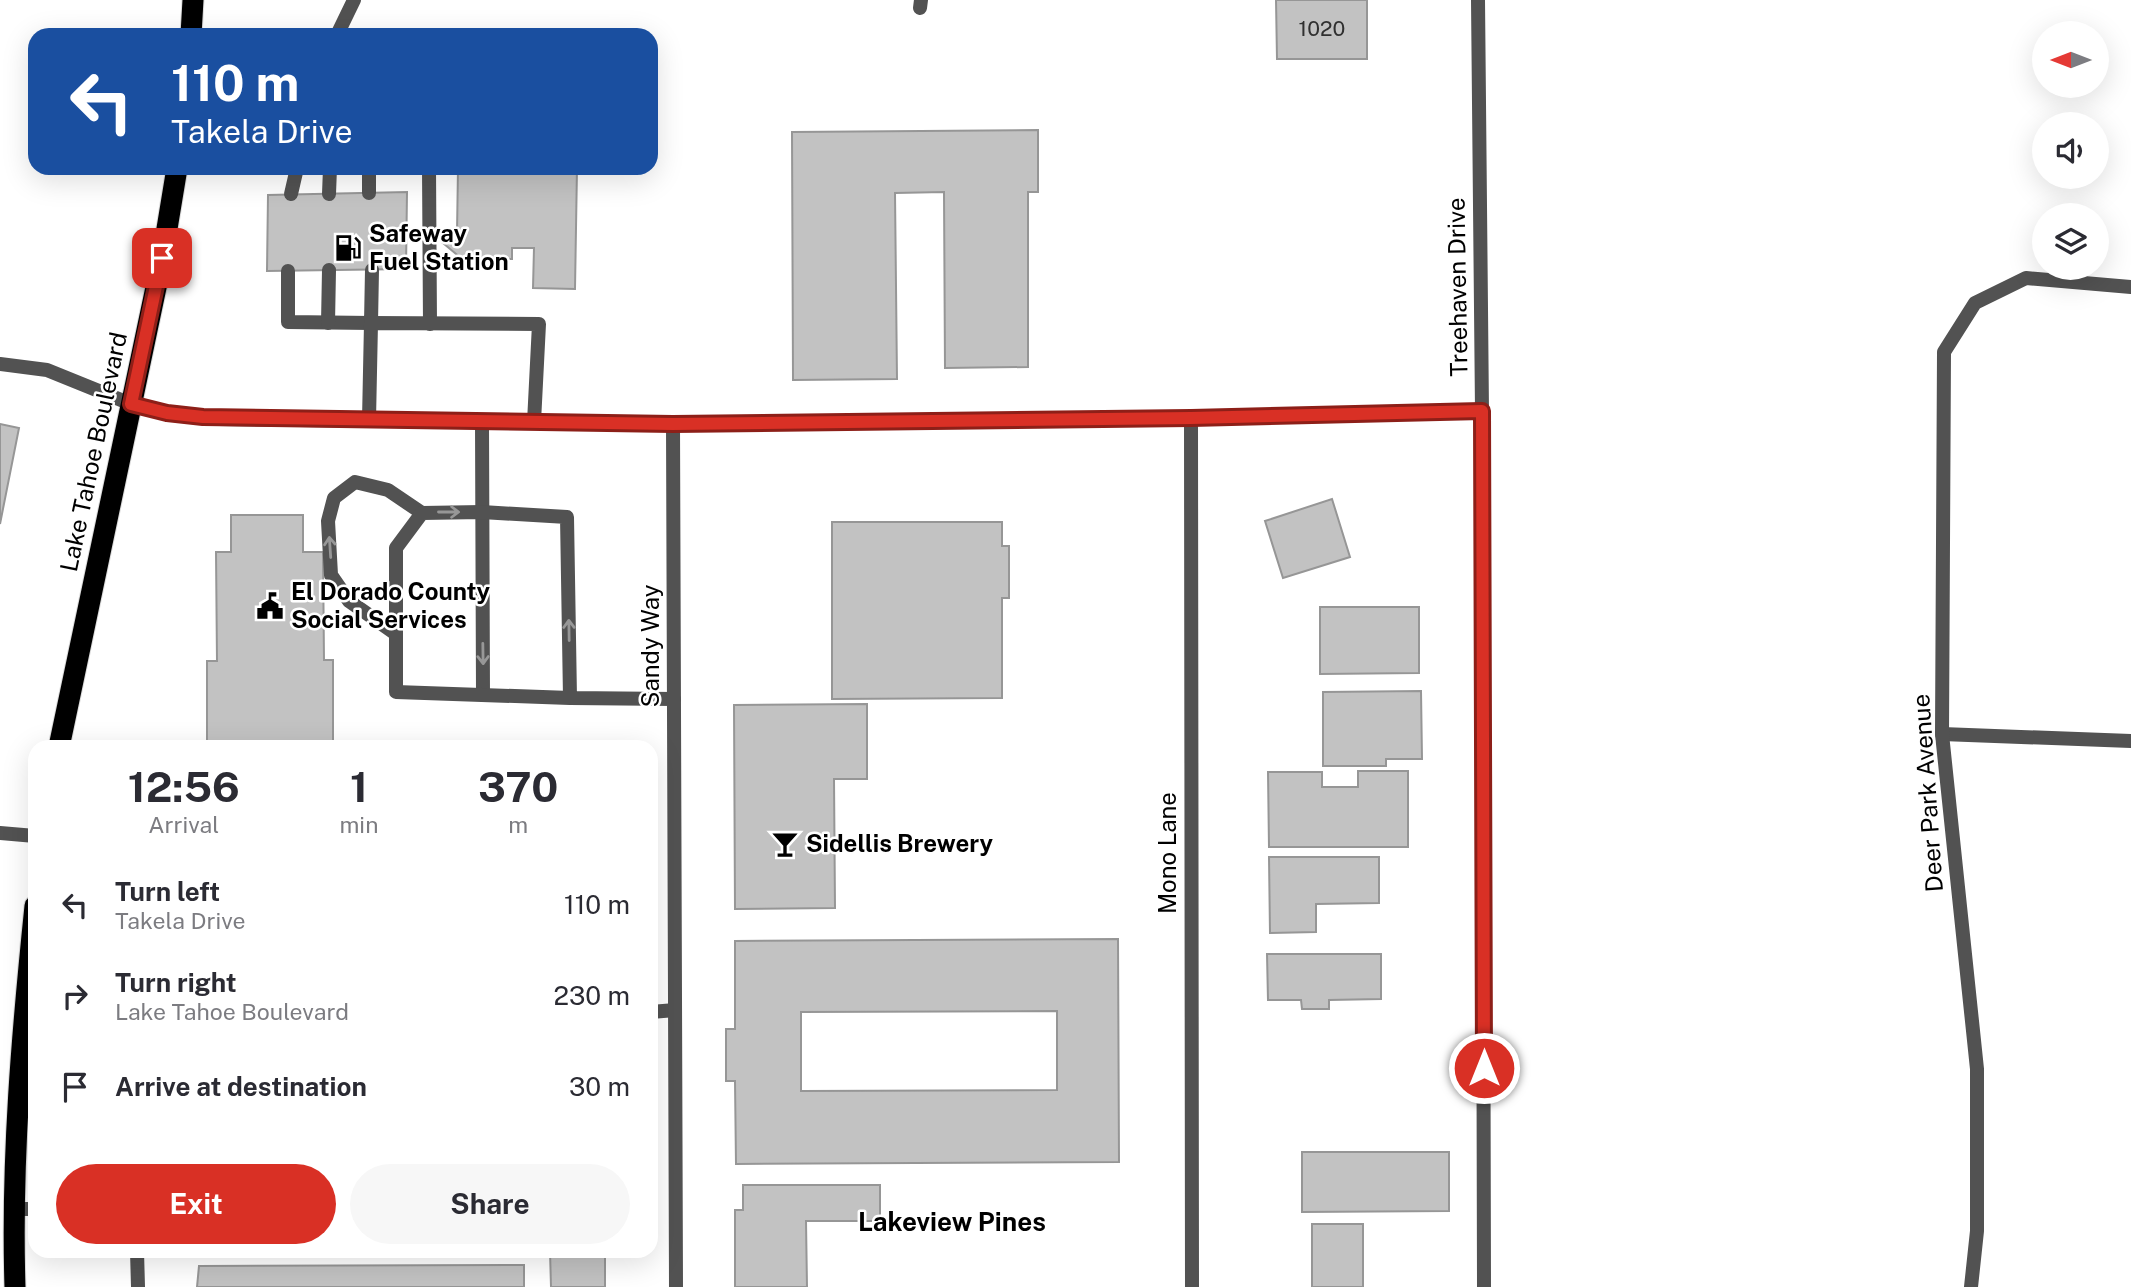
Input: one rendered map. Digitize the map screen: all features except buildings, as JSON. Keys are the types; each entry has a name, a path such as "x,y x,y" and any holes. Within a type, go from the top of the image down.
{"highway":[{"path":"191,28 193,0"},
{"name":"Lake Tahoe Boulevard","path":"60,740 162,258 176,175"},
{"path":"15,1287 25,1209 28,1084"}],"street":[{"path":"340,28 354,0"},
{"name":"Treehaven Drive","path":"1478,0 1484,1287"},
{"path":"291,194 295,175"},
{"path":"329,194 330,175"},
{"path":"369,175 369,193"},
{"path":"429,175 430,324"},
{"path":"328,323 329,270"},
{"path":"369,420 372,270"},
{"path":"288,271 288,322 538,324 534,422"},
{"name":"Deer Park Avenue","path":"1971,1287 1977,1231 1977,1069 1942,734 1944,352 1975,303 2026,278 2131,286"},
{"path":"0,364 47,370 131,404 167,413 218,419 673,424 1191,418 1482,411"},
{"name":"Mono Lane","path":"1191,418 1192,1287"},
{"path":"482,422 484,695"},
{"name":"Sandy Way","path":"673,424 676,1287"},
{"path":"396,634 349,601 331,575 328,521 334,498 355,482 388,490 422,513 481,512 567,517 570,698"},
{"path":"422,513 396,548 396,692 674,699"},
{"path":"1942,734 2131,741"},
{"path":"0,833 28,835"},
{"path":"658,1011 675,1010"},
{"path":"137,1258 138,1287"}],"place":[{"name":"Safeway Fuel Station","path":"348,248"},
{"name":"El Dorado County Social Services","path":"270,606"},
{"name":"Sidellis Brewery","path":"785,844"}],"district":[{"name":"Lakeview Pines","path":"952,1222"}],"route":[{"path":"162,258 131,404 167,413 218,419 673,424 1191,418 1482,411 1484,1068"}]}
